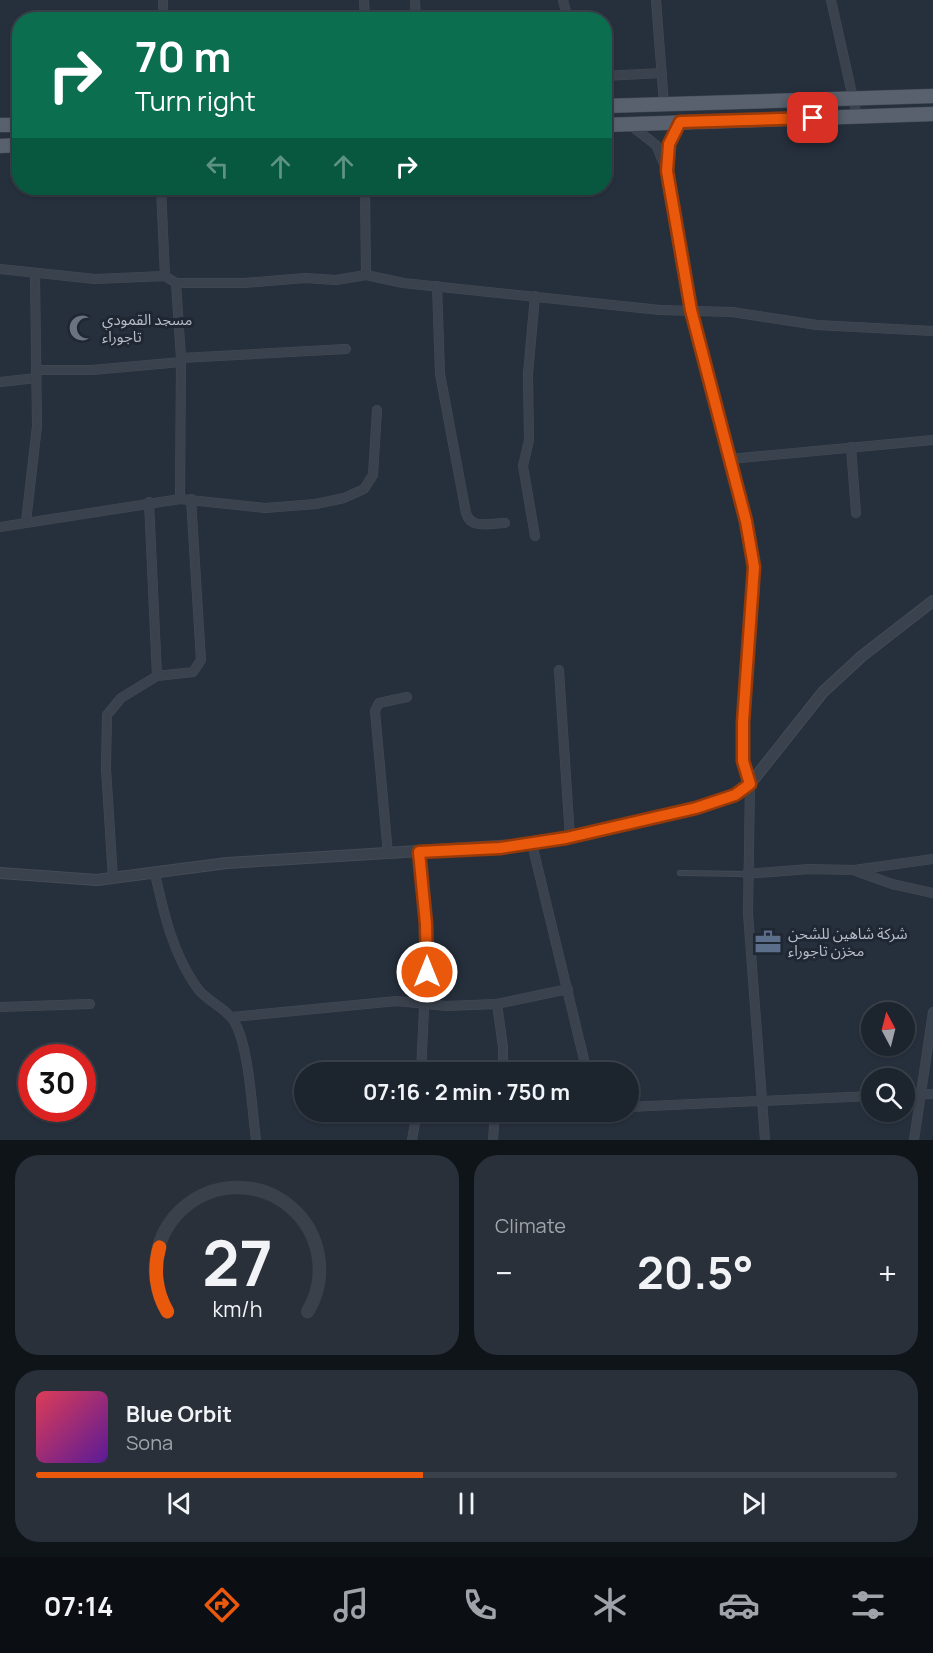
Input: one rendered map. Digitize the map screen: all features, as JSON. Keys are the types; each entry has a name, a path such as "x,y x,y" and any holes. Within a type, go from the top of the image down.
{"main road":[{"path":"612,106 933,96"},
{"path":"612,125 933,114"}],"street":[{"path":"656,0 664,104"},
{"path":"831,0 857,116"},
{"path":"612,76 662,73"},
{"path":"667,171 669,144 680,122"},
{"path":"628,124 656,145 667,171 691,310 730,459 754,567 743,722 743,761 750,784 746,874 765,1140"},
{"path":"161,195 165,276"},
{"path":"365,195 366,275"},
{"path":"0,270 95,279 165,276 176,283 336,280 366,275 437,286 660,310 732,312 854,328 933,331"},
{"path":"26,522 37,426 35,274"},
{"path":"176,283 181,360 180,499"},
{"path":"437,286 440,374 468,520 473,524 505,523"},
{"path":"535,296 528,374 529,440 523,466 535,536"},
{"path":"0,382 36,374 181,360 346,349"},
{"path":"0,527 149,502 180,499 282,508 331,502 356,494 370,483 374,476 377,410"},
{"path":"730,459 933,440"},
{"path":"851,447 856,513"},
{"path":"113,879 105,725 112,707 121,698 157,676 193,672 201,660 191,499"},
{"path":"149,502 157,676"},
{"path":"0,873 67,879 113,879 227,863 532,844 570,838 706,806 735,795 750,784 823,692 862,656 933,601"},
{"path":"559,670 570,838"},
{"path":"388,854 375,711 379,703 407,697"},
{"path":"532,844 585,1062"},
{"path":"419,852 427,946 422,1062"},
{"path":"746,874 809,869 854,870 933,859"},
{"path":"854,870 892,884 933,893"},
{"path":"155,874 167,926 182,963 204,996 232,1017 242,1041 255,1140"},
{"path":"232,1017 397,1001 462,1007 497,1004 567,989"},
{"path":"0,1007 90,1004"},
{"path":"497,1004 503,1062"},
{"path":"914,1140 933,1012"},
{"path":"915,1095 933,1094"},
{"path":"639,1106 861,1096"},
{"path":"412,1140 415,1122"},
{"path":"493,1140 494,1122"}],"lane":[{"path":"680,873 746,874"}],"place":[{"name":"مسجد القمودي تاجوراء","path":"82,328"},
{"name":"شركة شاهين للشحن مخزن تاجوراء","path":"768,942"}],"route":[{"path":"427,972 426,924 419,852 500,848 589,834 716,802 735,795 750,784 743,761 743,722 752,626 754,586 752,550 691,310 667,171 669,144 680,122 813,118"}]}
